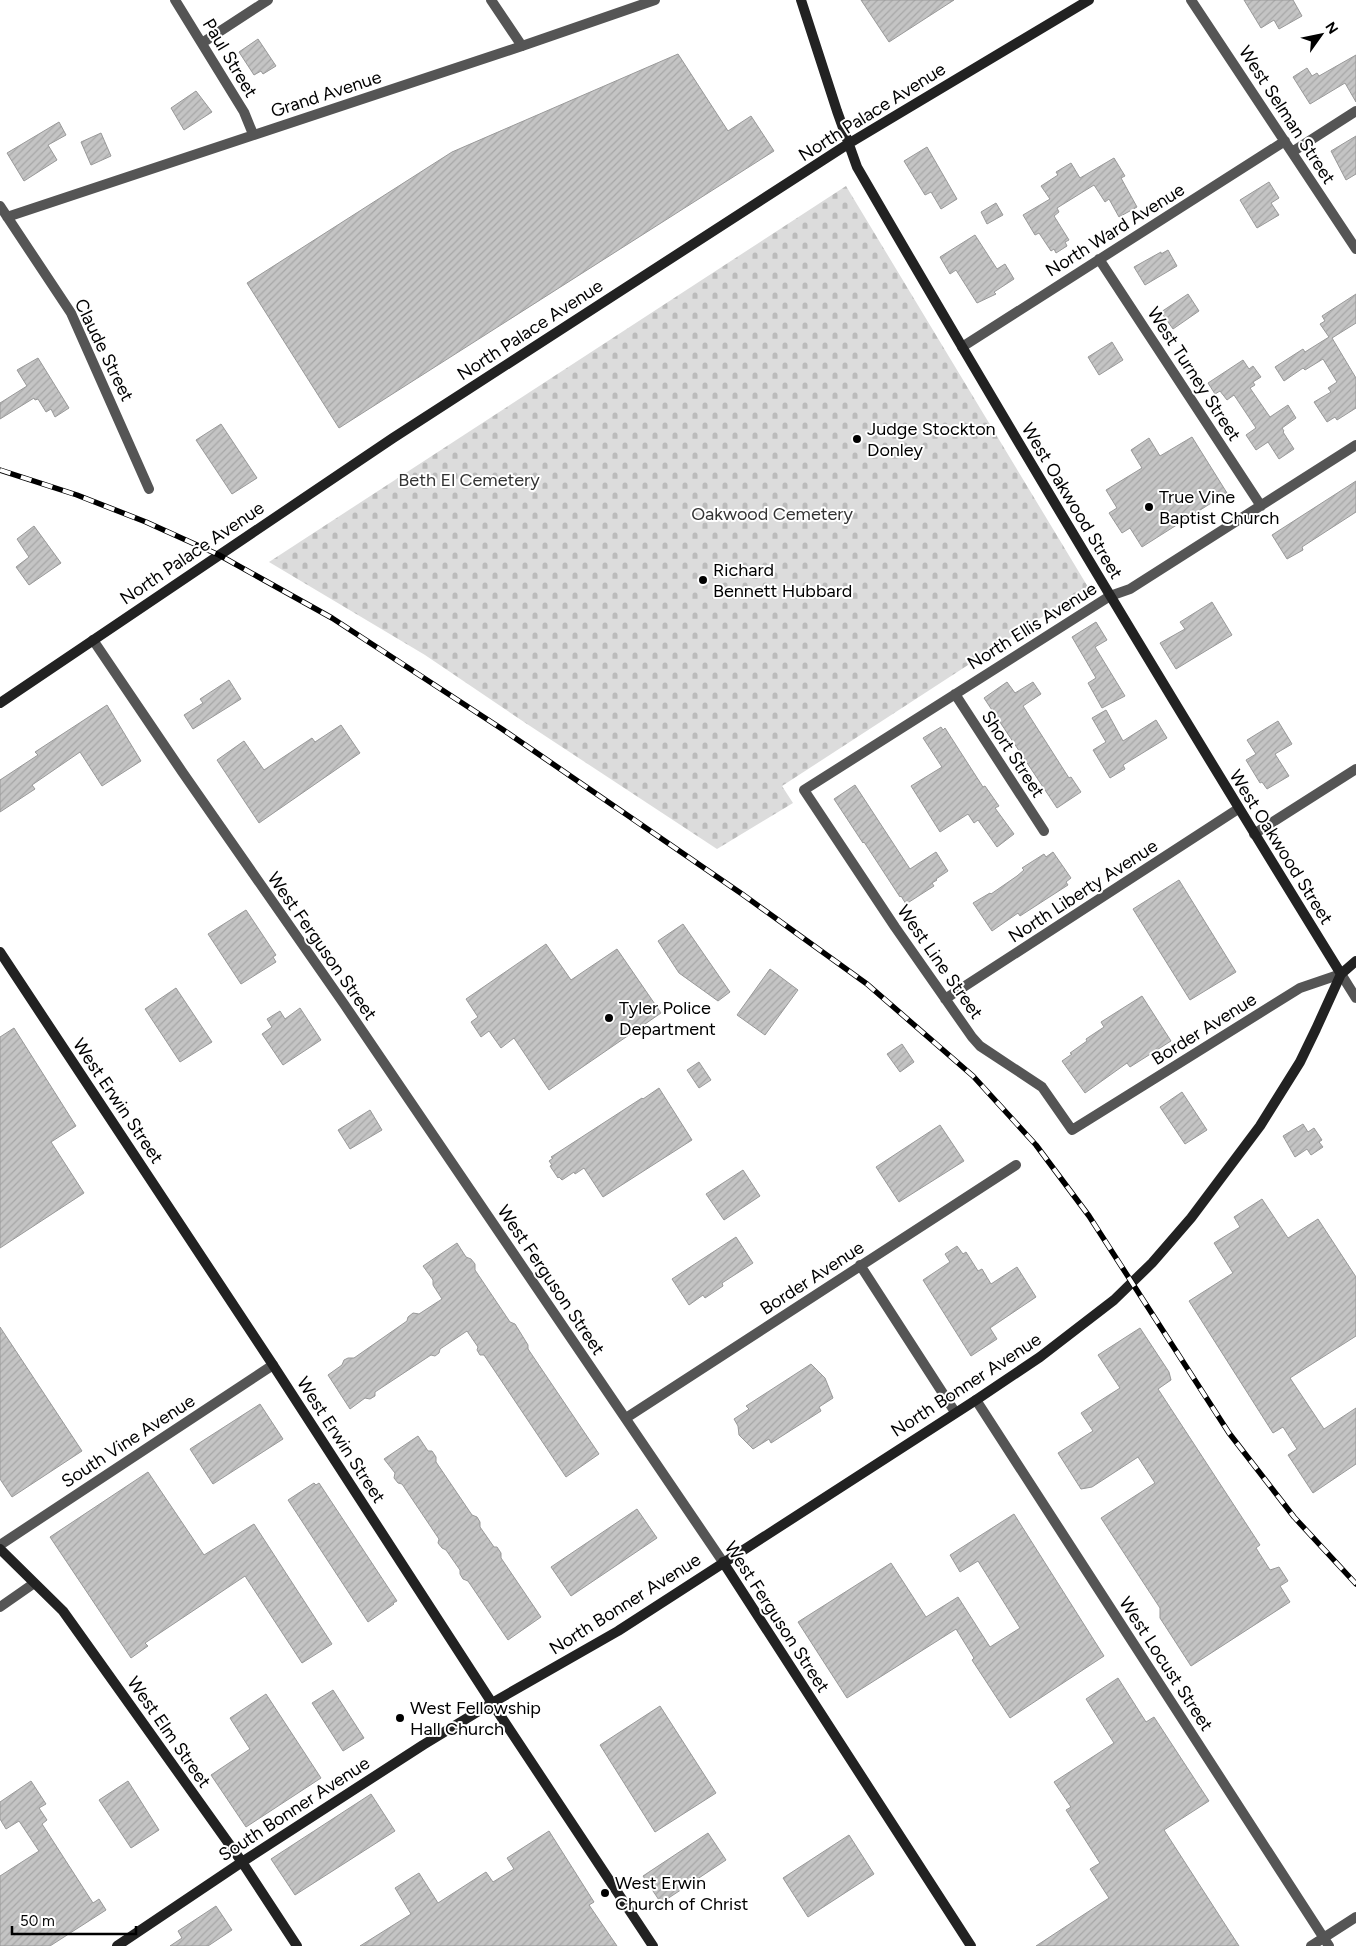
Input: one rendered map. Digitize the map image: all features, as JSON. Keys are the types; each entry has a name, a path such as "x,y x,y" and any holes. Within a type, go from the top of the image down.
{"main road":[{"name":"West Oakwood Street","path":"801,0 857,167 1110,596 1340,974"},
{"name":"North Palace Avenue","path":"0,703 385,443 848,144 1089,0"},
{"name":"West Erwin Street","path":"0,952 653,1946"},
{"name":"Border Avenue","path":"1340,974 1356,961"},
{"name":"North Bonner Avenue","path":"492,1703 618,1631 976,1400 1040,1357 1114,1300 1152,1263 1191,1218 1260,1126 1300,1062 1340,974"},
{"name":"West Elm Street","path":"0,1549 62,1611 73,1625 242,1862 296,1946"},
{"name":"West Ferguson Street","path":"723,1562 971,1946"},
{"name":"South Bonner Avenue","path":"117,1946 242,1862 492,1703"}],"street":[{"name":"Paul Street","path":"175,0 244,112 253,134"},
{"path":"202,43 268,0"},
{"path":"491,0 522,46"},
{"name":"Grand Avenue","path":"7,217 655,0"},
{"name":"West Selman Street","path":"1192,0 1356,249"},
{"path":"1292,152 1356,110"},
{"name":"North Ward Avenue","path":"962,347 1285,141"},
{"name":"Claude Street","path":"0,206 71,313 149,489"},
{"name":"West Turney Street","path":"1099,259 1261,506"},
{"name":"North Ellis Avenue","path":"804,790 1110,596 1130,588 1356,445"},
{"name":"West Ferguson Street","path":"93,640 344,1004 723,1562"},
{"name":"Short Street","path":"955,694 1044,831"},
{"path":"1254,834 1356,769"},
{"name":"West Line Street","path":"804,790 945,999 980,1046 1042,1087 1072,1130"},
{"name":"North Liberty Avenue","path":"945,999 1238,809"},
{"name":"Border Avenue","path":"1072,1130 1300,988 1340,974"},
{"name":"West Oakwood Street","path":"1340,974 1356,998"},
{"name":"Border Avenue","path":"626,1418 1016,1165"},
{"path":"860,1265 955,1412"},
{"name":"South Vine Avenue","path":"0,1545 273,1365"},
{"name":"West Locust Street","path":"976,1400 1326,1942"},
{"path":"0,1607 34,1584"},
{"path":"1310,1946 1326,1942 1356,1917"}],"green space":[{"name":"Oakwood Cemetery","path":"846,186 1088,587 782,786 793,803 717,849 425,655 269,562"}],"building":[{"path":"861,0 954,0 889,42"},
{"path":"1244,0 1293,0 1302,16 1279,29 1274,20 1261,28"},
{"path":"258,39 276,66 263,74 261,71 254,75 239,52"},
{"path":"678,54 728,131 751,116 774,151 339,428 247,283 452,152"},
{"path":"1356,55 1356,102 1345,83 1310,104 1293,77 1307,68 1312,76 1317,73 1319,76"},
{"path":"196,91 212,112 184,130 171,108"},
{"path":"59,122 66,135 48,145 57,160 24,181 7,153"},
{"path":"101,133 111,156 91,165 81,142"},
{"path":"1356,136 1356,174 1346,180 1331,151"},
{"path":"927,147 957,199 941,209 931,192 925,195 904,161"},
{"path":"1114,158 1125,176 1121,178 1137,207 1119,217 1109,199 1105,202 1094,185 1057,208 1059,212 1054,216 1069,240 1065,242 1067,246 1056,253 1054,249 1051,251 1039,233 1035,235 1023,215 1050,199 1041,186 1058,175 1056,172 1071,163 1080,178"},
{"path":"1269,182 1279,198 1271,203 1279,215 1257,228 1240,200"},
{"path":"996,203 1003,215 987,224 981,212"},
{"path":"975,235 997,269 1005,264 1014,279 994,292 996,294 977,303 956,270 950,274 940,257"},
{"path":"1168,250 1177,266 1145,285 1134,267"},
{"path":"1188,294 1199,311 1173,329 1161,312"},
{"path":"1356,294 1356,323 1332,338 1356,378 1356,408 1337,420 1335,417 1327,422 1314,402 1331,392 1328,388 1337,382 1323,359 1305,370 1303,368 1284,381 1275,367 1303,349 1305,352 1329,337 1320,324 1325,321 1322,316"},
{"path":"1112,342 1123,360 1099,375 1088,357"},
{"path":"38,358 69,408 55,417 51,409 46,412 38,399 35,400 34,398 0,419 0,403 27,386 17,370"},
{"path":"1243,360 1249,369 1253,366 1261,377 1253,382 1255,385 1250,388 1270,417 1288,405 1296,418 1282,428 1294,449 1279,459 1268,442 1256,450 1246,435 1256,428 1234,395 1227,400 1220,391 1215,394 1208,383"},
{"path":"221,424 257,478 232,494 196,440"},
{"path":"1192,437 1227,493 1142,547 1130,528 1122,533 1109,513 1117,508 1106,490 1142,468 1131,450 1149,438 1160,456"},
{"path":"1356,481 1356,512 1302,547 1303,550 1287,559 1272,535"},
{"path":"34,526 61,563 29,585 16,567 29,557 17,539"},
{"path":"1212,602 1232,635 1176,669 1160,643 1185,629 1180,622"},
{"path":"1096,622 1107,640 1095,647 1125,696 1102,708 1088,683 1096,678 1072,637"},
{"path":"229,680 241,699 193,729 184,715 203,703 200,699"},
{"path":"1007,682 1015,693 1033,682 1041,694 1023,706 1069,778 1071,777 1081,792 1057,808 984,698"},
{"path":"107,705 141,761 102,786 80,752 32,785 35,789 0,812 0,780 38,755 35,752"},
{"path":"1106,710 1123,741 1156,720 1167,738 1123,765 1125,769 1110,778 1093,750 1106,742 1092,718"},
{"path":"1278,721 1292,744 1275,754 1289,776 1267,789 1262,782 1260,783 1246,760 1256,754 1247,740"},
{"path":"341,725 360,753 259,823 217,760 244,741 264,770 312,738 315,742"},
{"path":"941,727 943,730 945,728 983,787 985,786 999,806 995,808 1014,834 997,847 978,820 974,823 968,814 940,832 911,786 942,767 923,738"},
{"path":"855,785 910,869 936,852 948,871 932,883 934,886 906,904 834,799"},
{"path":"1053,852 1071,878 1066,882 1068,885 1020,916 1018,913 992,931 973,903 991,894 1017,876 1024,870 1022,868 1044,854 1046,857"},
{"path":"1179,880 1236,972 1190,1000 1133,909"},
{"path":"246,910 276,955 273,957 276,962 241,984 208,934"},
{"path":"683,924 730,992 718,1001 679,973 658,941"},
{"name":"Tyler Police Department","path":"546,944 571,980 617,949 661,1013 549,1090 514,1038 501,1048 489,1031 481,1037 471,1022 478,1017 466,999"},
{"path":"770,969 798,990 765,1035 737,1015"},
{"path":"176,988 212,1042 180,1062 145,1009"},
{"path":"1142,996 1171,1041 1130,1067 1127,1063 1085,1093 1062,1061 1087,1041 1086,1039 1104,1027 1101,1022"},
{"path":"300,1008 321,1040 283,1065 262,1034 272,1027 267,1019 280,1011 285,1019"},
{"path":"14,1028 76,1126 51,1142 84,1193 0,1248 0,1037"},
{"path":"902,1044 914,1062 900,1072 887,1054"},
{"path":"699,1062 711,1080 699,1088 687,1070"},
{"path":"659,1088 692,1140 603,1197 584,1168 562,1180 558,1178 550,1166 552,1165 549,1161 553,1158 551,1157"},
{"path":"1182,1092 1207,1130 1185,1144 1160,1107"},
{"path":"370,1110 382,1130 350,1149 338,1130"},
{"path":"1303,1124 1308,1132 1314,1128 1322,1140 1319,1142 1323,1147 1311,1155 1307,1149 1295,1157 1283,1136"},
{"path":"940,1125 964,1161 899,1202 876,1167"},
{"path":"743,1170 760,1196 724,1220 706,1194"},
{"path":"1262,1199 1288,1238 1318,1219 1356,1277 1356,1336 1290,1378 1324,1429 1356,1408 1356,1464 1313,1493 1288,1455 1297,1449 1283,1427 1273,1433 1189,1301 1233,1273 1214,1243 1240,1227 1234,1217"},
{"path":"736,1237 753,1263 722,1283 723,1286 705,1298 703,1295 689,1305 672,1279"},
{"path":"457,1243 466,1257 475,1264 475,1270 510,1322 515,1324 528,1345 528,1349 599,1454 566,1477 484,1355 480,1355 477,1350 478,1347 467,1331 440,1349 439,1353 435,1356 431,1355 375,1392 375,1396 370,1399 365,1398 350,1409 328,1375 342,1365 344,1360 354,1358 407,1321 408,1317 413,1313 419,1314 442,1299 433,1285 433,1280 423,1266"},
{"path":"957,1246 963,1254 966,1252 978,1271 982,1269 991,1284 1017,1267 1036,1297 990,1328 997,1339 971,1356 923,1280 950,1262 945,1254"},
{"path":"0,1327 82,1451 12,1497 0,1479"},
{"path":"1140,1328 1169,1372 1171,1380 1158,1389 1260,1545 1256,1548 1270,1570 1279,1567 1288,1581 1280,1586 1290,1602 1191,1666 1160,1618 1160,1608 1101,1518 1155,1483 1138,1457 1092,1487 1081,1489 1058,1453 1093,1431 1081,1413 1120,1388 1098,1355"},
{"path":"811,1364 825,1378 833,1398 819,1407 821,1411 771,1443 769,1439 753,1449 739,1435 738,1426 734,1419 749,1409 746,1406"},
{"path":"260,1404 283,1439 213,1484 190,1449"},
{"path":"418,1436 428,1451 432,1451 436,1457 436,1462 472,1515 477,1517 480,1527 494,1547 497,1547 501,1553 501,1558 541,1617 508,1640 468,1581 463,1579 460,1570 446,1550 438,1543 439,1539 402,1484 398,1483 394,1478 395,1473 384,1459"},
{"path":"148,1472 204,1555 254,1524 332,1644 302,1663 245,1576 145,1643 148,1646 131,1658 50,1537"},
{"path":"314,1483 316,1485 319,1483 397,1601 368,1622 288,1500"},
{"path":"637,1509 657,1538 571,1596 551,1567"},
{"path":"1014,1514 1104,1656 1010,1718 972,1660 974,1658 956,1629 847,1698 798,1622 891,1563 926,1617 958,1597 990,1647 1020,1628 978,1561 960,1572 950,1555"},
{"path":"1118,1678 1146,1722 1154,1717 1209,1801 1164,1830 1239,1946 1036,1946 1109,1898 1090,1869 1100,1863 1066,1810 1071,1807 1054,1782 1114,1743 1086,1699"},
{"path":"333,1690 364,1738 343,1751 312,1703"},
{"path":"266,1694 321,1778 246,1827 211,1775 250,1749 230,1718"},
{"path":"660,1706 716,1793 655,1832 600,1745"},
{"path":"31,1781 46,1804 39,1808 47,1820 42,1824 93,1903 99,1899 106,1910 50,1946 0,1946 0,1876 39,1851 19,1821 6,1829 0,1819 0,1802"},
{"path":"128,1781 159,1830 131,1848 99,1800"},
{"path":"371,1794 395,1831 295,1895 271,1859"},
{"path":"549,1831 594,1902 589,1905 617,1946 360,1946 411,1914 395,1888 419,1873 438,1903 486,1872 493,1882 514,1869 507,1858"},
{"path":"708,1833 726,1860 661,1903 643,1876"},
{"path":"849,1835 874,1874 808,1917 783,1878"},
{"path":"216,1906 232,1930 208,1946 170,1946 182,1938 178,1931"}],"railway":[{"path":"0,470 77,495 146,522 219,555 332,618 502,729 742,894 867,984 973,1076 1036,1145 1089,1216 1229,1433 1294,1517 1356,1584"}],"place":[{"name":"Judge Stockton Donley","path":"857,439"},
{"name":"True Vine Baptist Church","path":"1149,507"},
{"name":"Richard Bennett Hubbard","path":"703,580"},
{"name":"Tyler Police Department","path":"609,1018"},
{"name":"West Fellowship Hall Church","path":"400,1718"},
{"name":"West Erwin Church of Christ","path":"605,1893"}],"park label":[{"name":"Beth El Cemetery","path":"469,480"}]}
